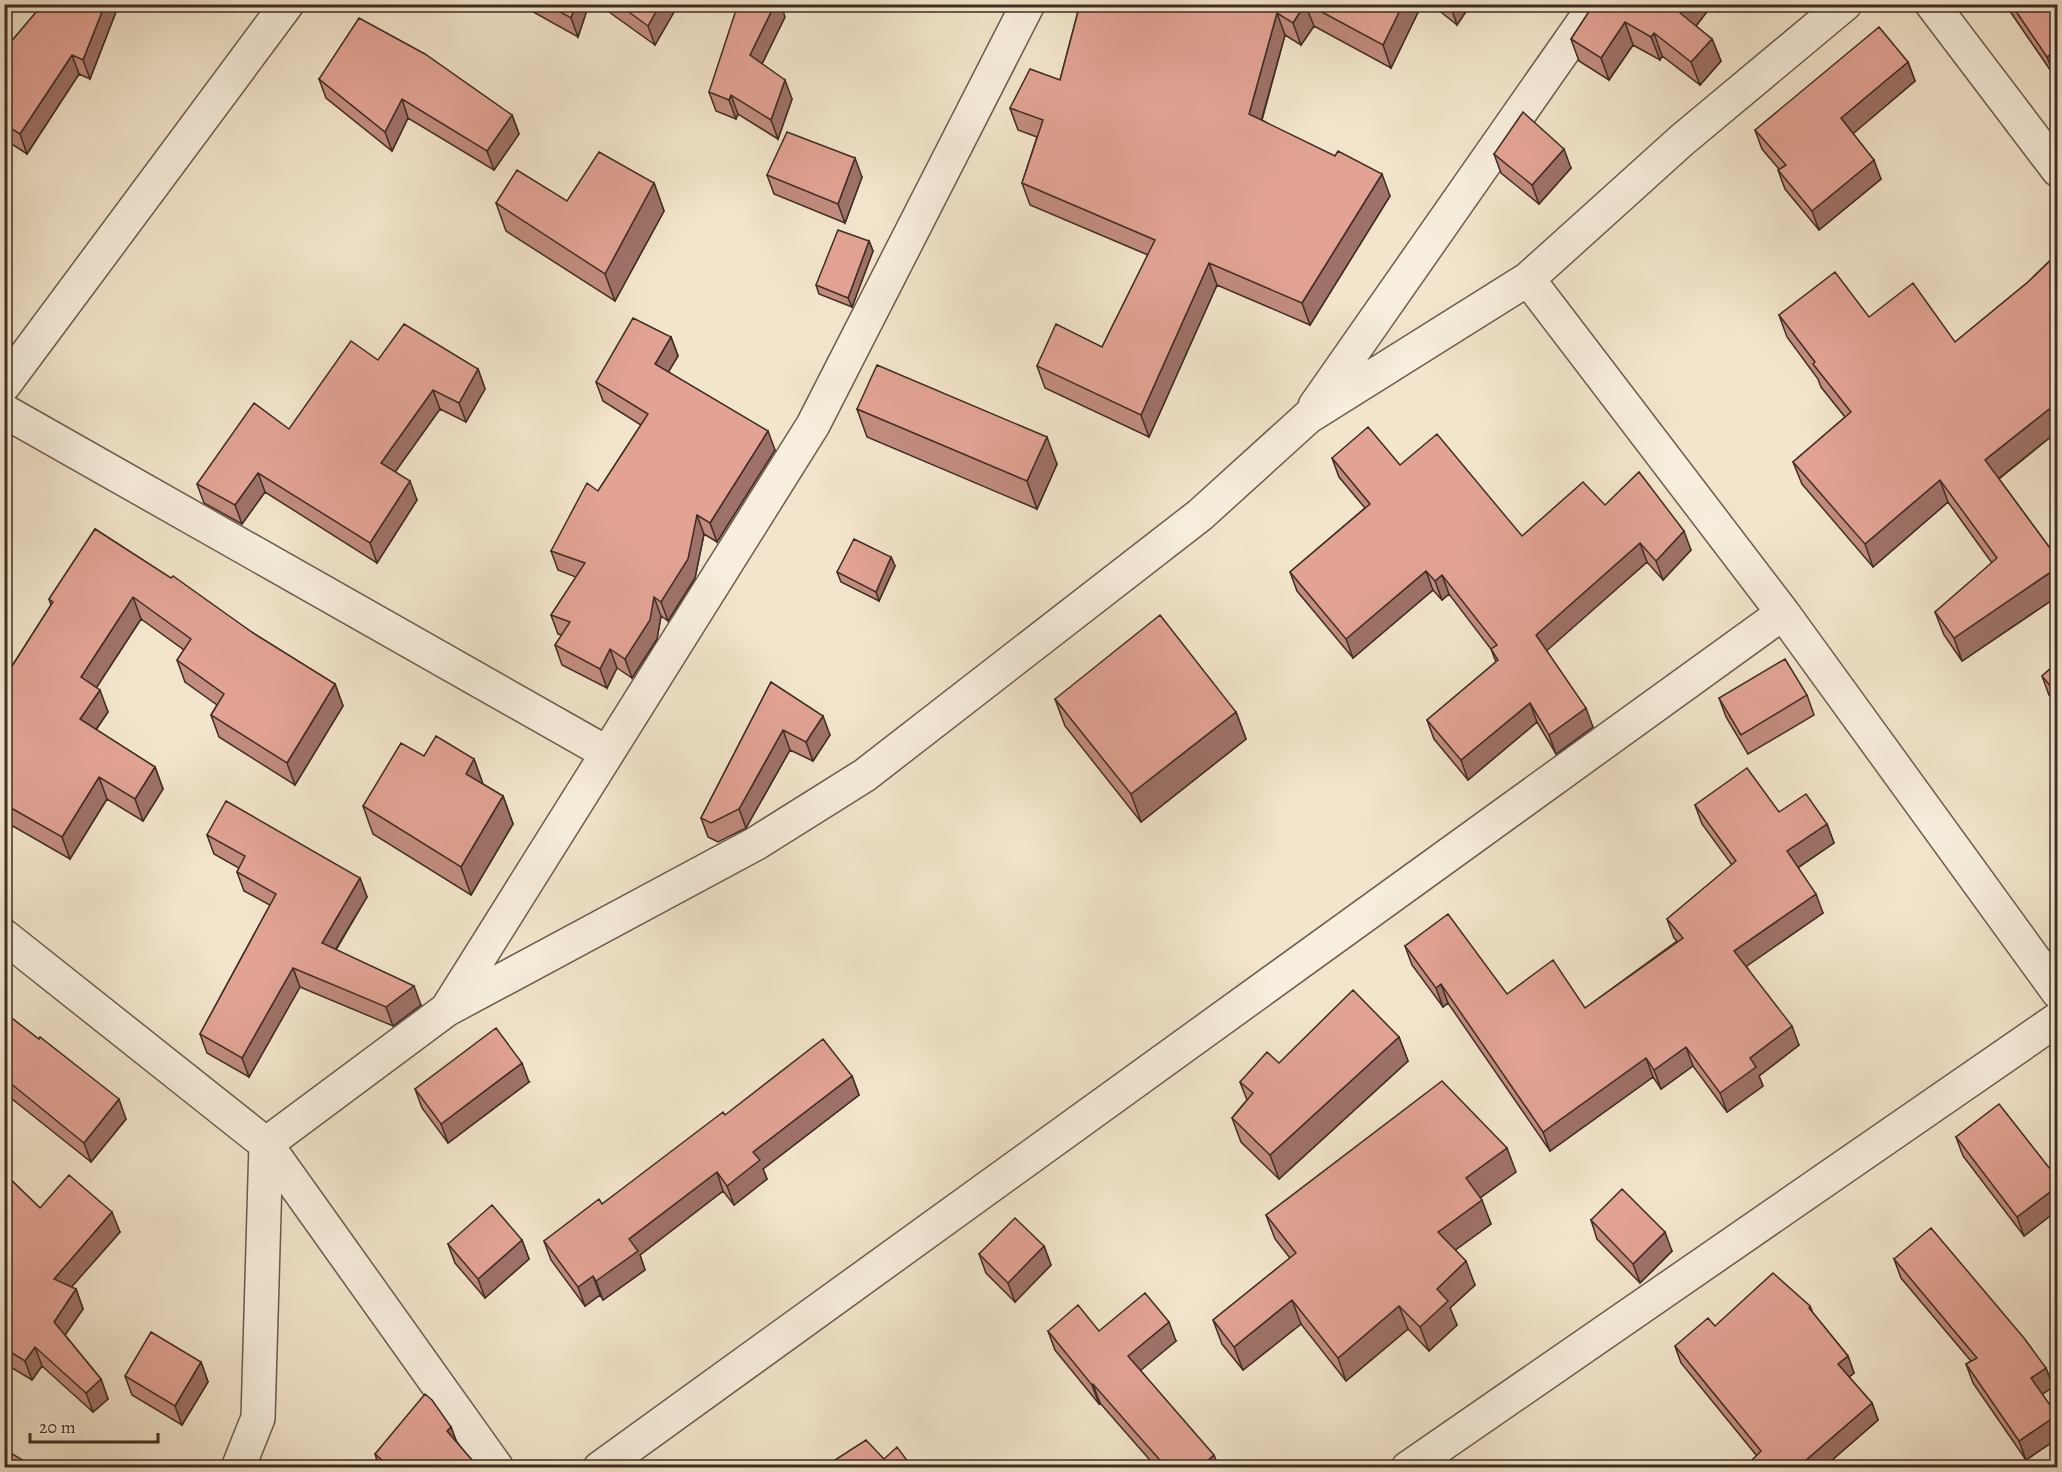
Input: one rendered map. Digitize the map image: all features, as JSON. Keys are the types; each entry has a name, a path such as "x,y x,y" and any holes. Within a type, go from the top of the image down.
{"street":[{"path":"4,385 286,4"},
{"path":"446,1010 813,425 1028,4"},
{"path":"1308,417 1596,4"},
{"path":"266,1144 446,1010 754,844 865,774 1200,515 1308,417 1528,279 1682,140 1845,4"},
{"path":"1932,4 2058,170"},
{"path":"1528,279 1783,613 2058,992"},
{"path":"4,411 607,753"},
{"path":"600,1467 1783,613"},
{"path":"4,936 266,1144 497,1467"},
{"path":"1408,1467 2058,1019"},
{"path":"238,1467 258,1418 266,1144"}],"building":[{"path":"43,4 105,4 83,60 72,55 20,134 4,124 4,50"},
{"path":"546,4 576,4 571,18"},
{"path":"618,4 660,4 648,26"},
{"path":"738,4 775,4 750,55 785,80 771,120 731,95 729,100 709,92"},
{"path":"1080,4 1305,4 1293,23 1277,13 1249,114 1335,156 1338,151 1382,174 1302,303 1209,263 1141,415 1037,366 1056,324 1102,347 1155,240 1022,183 1043,120 1010,108 1030,69 1060,80"},
{"path":"1307,4 1403,4 1383,45"},
{"path":"1594,4 1687,4 1680,13 1712,39 1691,62 1654,33 1651,37 1625,22 1601,58 1571,39"},
{"path":"2011,4 2058,4 2058,50 2047,57"},
{"path":"359,18 425,54 512,115 487,151 402,99 385,132 319,79"},
{"path":"1879,27 1908,62 1841,118 1874,160 1812,211 1778,170 1786,165 1755,130"},
{"path":"1523,112 1564,149 1532,185 1494,154"},
{"path":"787,132 855,158 838,204 767,175"},
{"path":"599,152 654,183 605,274 496,203 517,170 567,201"},
{"path":"838,230 869,241 848,298 816,285"},
{"path":"2058,253 2058,325 2056,327 2058,329 2058,402 1985,460 2058,559 2058,567 1954,638 1935,612 1997,558 1940,480 1865,544 1793,462 1851,412 1813,364 1815,362 1779,315 1835,272 1869,317 1913,283 1955,342 2028,282"},
{"path":"633,318 671,337 655,364 768,431 710,523 697,515 688,559 661,602 654,597 650,620 625,659 610,649 600,669 555,645 570,622 551,615 585,563 551,551 587,483 598,491 648,414 596,382"},
{"path":"404,324 478,369 459,403 433,390 381,463 410,481 370,543 258,473 235,505 197,484 254,403 289,429 351,341 378,360"},
{"path":"877,365 1047,437 1027,481 857,409"},
{"path":"1368,427 1400,465 1437,434 1522,536 1583,482 1605,505 1639,472 1684,531 1656,561 1640,543 1536,635 1586,708 1549,735 1530,703 1461,760 1427,720 1498,660 1491,649 1497,645 1442,575 1435,581 1426,571 1346,639 1290,572 1370,504 1332,458"},
{"path":"95,529 171,578 173,576 253,633 335,684 287,763 211,715 224,694 177,660 191,639 133,597 81,677 100,690 80,719 155,767 135,799 99,777 62,837 4,804 4,673 7,674 53,602 49,599"},
{"path":"854,539 891,557 876,592 837,572"},
{"path":"1160,615 1236,712 1131,794 1055,699"},
{"path":"1785,659 1807,695 1741,735 1719,698"},
{"path":"2058,662 2058,695 2042,676"},
{"path":"771,682 823,716 806,742 783,730 739,809 711,823 701,818"},
{"path":"436,736 474,759 466,774 503,796 461,867 363,806 401,743 424,756"},
{"path":"1747,768 1779,812 1806,794 1827,824 1787,851 1816,894 1734,951 1792,1026 1750,1058 1756,1067 1720,1093 1686,1047 1654,1070 1646,1058 1543,1132 1441,984 1436,988 1405,946 1448,914 1507,994 1553,960 1585,1008 1683,938 1667,919 1736,861 1695,805"},
{"path":"226,801 360,878 322,943 414,986 386,1007 293,968 242,1058 200,1034 276,894 237,872 245,856 207,835"},
{"path":"1353,990 1399,1037 1270,1155 1232,1118 1253,1093 1240,1082 1267,1052 1279,1063"},
{"path":"4,1012 119,1099 84,1143 4,1078"},
{"path":"496,1028 522,1063 441,1124 415,1089"},
{"path":"823,1039 852,1076 753,1152 760,1160 727,1186 717,1172 629,1239 638,1251 596,1281 593,1276 578,1287 544,1241 599,1199 602,1204 723,1112 725,1115"},
{"path":"1442,1081 1507,1148 1466,1178 1482,1200 1438,1232 1466,1261 1437,1289 1448,1301 1420,1327 1399,1306 1338,1358 1292,1300 1234,1347 1213,1320 1296,1253 1266,1215"},
{"path":"1999,1104 2058,1179 2058,1186 2017,1217 1956,1137"},
{"path":"4,1173 40,1208 69,1175 112,1212 54,1279 76,1289 54,1322 101,1379 86,1393 35,1347 25,1361 4,1348"},
{"path":"1622,1189 1665,1232 1633,1264 1591,1220"},
{"path":"492,1205 522,1240 478,1279 448,1244"},
{"path":"1015,1218 1044,1246 1008,1283 979,1254"},
{"path":"1931,1228 2024,1338 2046,1368 2031,1378 2057,1415 2019,1441 1966,1364 1977,1358 1894,1259"},
{"path":"1773,1273 1810,1306 1809,1308 1848,1356 1838,1364 1872,1403 1798,1467 1745,1467 1761,1451 1675,1346 1708,1318 1715,1326"},
{"path":"1145,1293 1169,1322 1128,1356 1214,1455 1200,1467 1166,1467 1092,1385 1048,1331 1078,1305 1099,1331"},
{"path":"151,1332 201,1362 175,1406 125,1376"},
{"path":"425,1394 451,1427 447,1431 478,1467 390,1467 375,1454"},
{"path":"866,1440 884,1459 897,1447 912,1467 824,1467"},
{"path":"4,1449 24,1461 20,1467 4,1467"}]}
